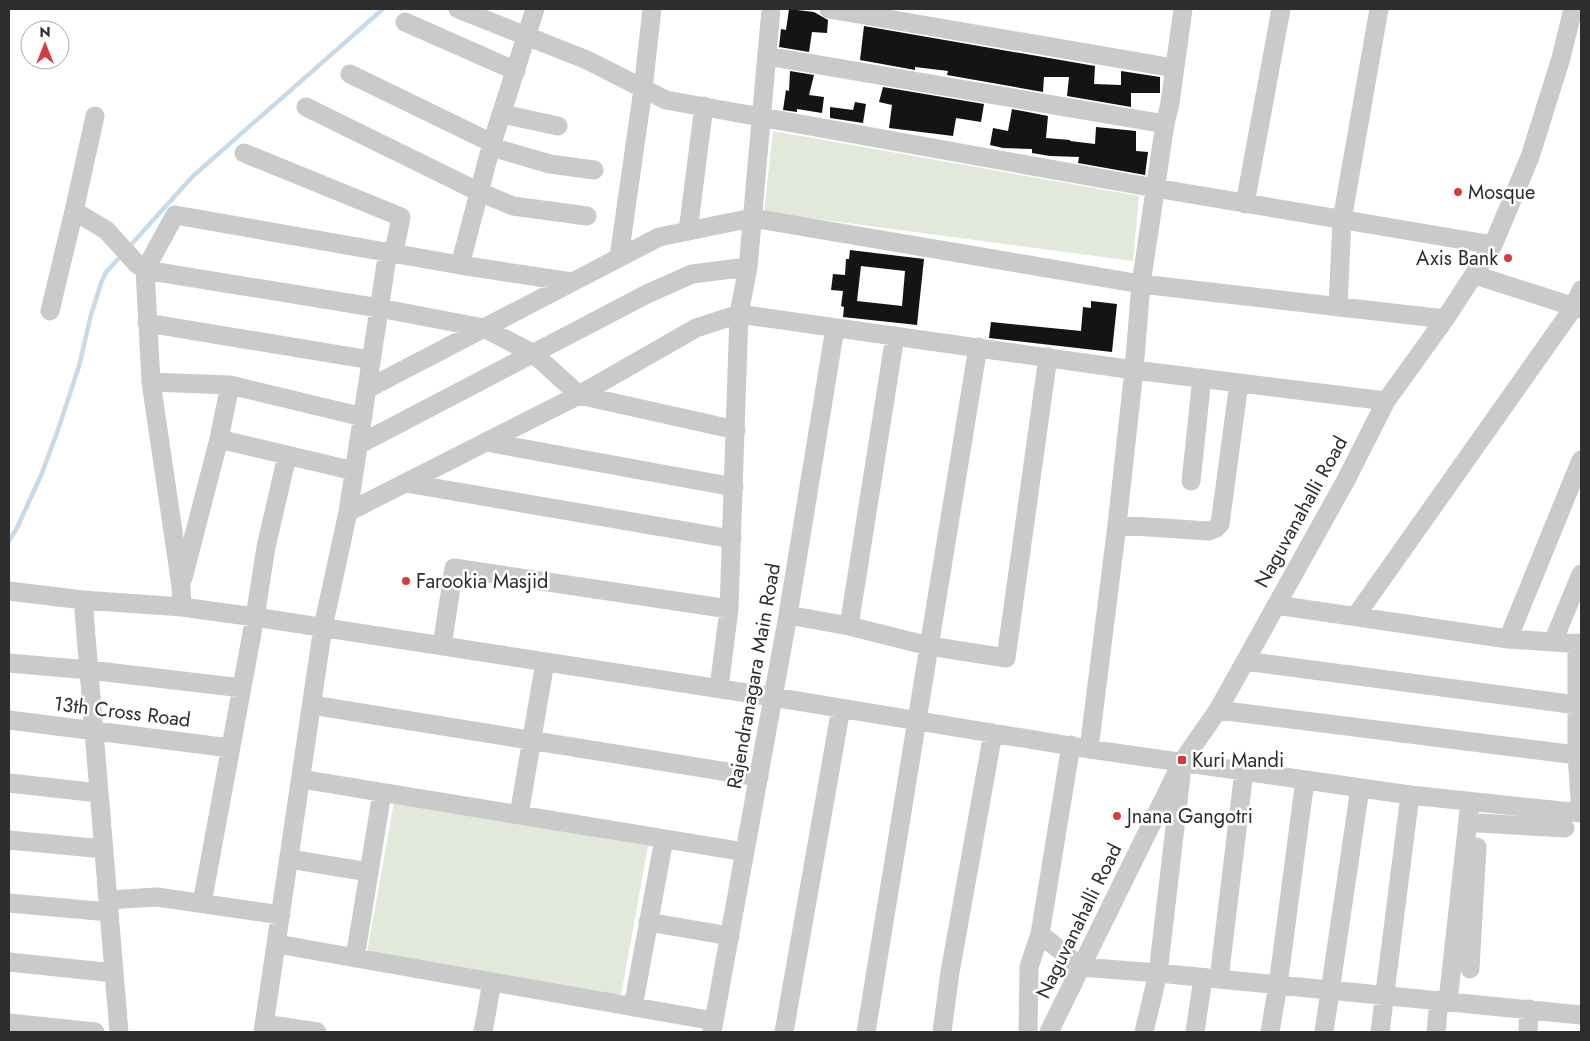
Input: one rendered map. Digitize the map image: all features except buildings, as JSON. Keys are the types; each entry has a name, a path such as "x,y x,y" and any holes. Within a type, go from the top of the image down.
{"street":[{"path":"458,9 587,60 666,100 1245,204 1493,245"},
{"path":"460,264 491,145 535,9"},
{"path":"619,258 643,89 652,9"},
{"path":"719,688 729,609 739,314 748,267 771,9"},
{"path":"829,9 1174,68"},
{"path":"1089,749 1117,525 1134,370 1141,284 1154,188 1170,103 1180,9"},
{"path":"1245,204 1281,9"},
{"path":"1338,307 1342,220 1379,9"},
{"name":"Naguvanahalli Road","path":"1050,1032 1182,762 1218,710 1346,480 1386,401 1445,320 1493,245 1530,157 1561,58 1572,9"},
{"path":"405,22 516,71"},
{"path":"767,56 1165,124"},
{"path":"350,74 491,145 550,164 594,170"},
{"path":"688,231 704,106"},
{"path":"306,107 479,192 513,206 587,216"},
{"path":"502,114 558,126"},
{"path":"50,311 95,116"},
{"path":"244,153 401,216 391,251 379,308 348,512 323,627 264,1028 317,1032"},
{"path":"74,211 106,230 130,257 145,270 379,308 484,328 534,354 579,394 736,430"},
{"path":"182,607 181,586 151,382 145,270 175,215 572,282"},
{"path":"367,389 659,237 752,218 1141,284 1445,320"},
{"path":"358,445 647,294 692,274 748,267"},
{"path":"1355,617 1579,302 1474,275"},
{"path":"348,512 579,394 696,328 739,314 1134,370 1386,401"},
{"path":"147,322 371,360"},
{"name":"Rajendranagara Main Road","path":"713,1027 788,615 836,328"},
{"path":"849,626 895,336"},
{"path":"866,1032 978,347"},
{"path":"788,615 849,626 930,646 1006,658 1048,357"},
{"path":"1191,481 1202,378"},
{"path":"151,382 230,385 363,417"},
{"path":"1117,525 1209,531 1220,524 1239,383"},
{"path":"181,586 219,440 230,385"},
{"path":"219,440 354,471"},
{"path":"486,442 734,487"},
{"path":"202,903 255,618 266,547 287,456"},
{"path":"1508,639 1581,460"},
{"path":"406,482 732,539"},
{"path":"442,646 454,568 729,609"},
{"path":"1553,642 1581,574"},
{"path":"9,591 83,600 182,607 719,688 1089,749 1410,795 1581,813 1577,755 1579,643 1508,639 1276,605"},
{"path":"83,600 119,1032"},
{"path":"1245,661 1577,705"},
{"path":"519,815 545,662"},
{"path":"9,663 89,670 242,688"},
{"path":"312,705 759,777"},
{"path":"784,1032 841,708"},
{"path":"1218,710 1577,755"},
{"name":"13th Cross Road","path":"9,720 230,748"},
{"path":"942,1032 950,972 993,733"},
{"path":"1028,1032 1029,967 1040,934 1070,745"},
{"path":"1144,1032 1158,973 1182,762"},
{"path":"1195,1032 1211,978 1244,771"},
{"path":"301,779 745,852"},
{"path":"1270,1032 1305,780"},
{"path":"9,783 99,793"},
{"path":"1324,1032 1360,788"},
{"path":"355,958 382,793"},
{"path":"1380,1032 1410,795"},
{"path":"1470,968 1478,823 1475,802"},
{"path":"1436,1032 1443,1001 1475,802"},
{"path":"1478,823 1565,828"},
{"path":"632,1007 664,839"},
{"path":"9,840 104,849"},
{"path":"289,859 369,872"},
{"path":"9,903 109,906 157,896 281,916"},
{"path":"648,922 730,936"},
{"path":"1040,934 1081,967 1581,1014"},
{"path":"277,944 632,1007 713,1027"},
{"path":"9,962 114,972"},
{"path":"483,1032 492,982"},
{"path":"1528,1009 1528,1032"},
{"path":"9,1023 54,1031 95,1032"}],"shaded area":[{"path":"773,131 1139,196 1133,261 764,212"},
{"path":"394,802 648,846 621,996 367,952"}],"waterway":[{"path":"128,248 193,176 383,9"},
{"path":"9,541 17,528 42,473 59,427 79,366 101,283 106,272 123,254"}],"place":[{"name":"Mosque","path":"1458,192"},
{"name":"Axis Bank","path":"1508,258"},
{"name":"Farookia Masjid","path":"406,581"},
{"name":"Kuri Mandi","path":"1182,760"},
{"name":"Jnana Gangotri","path":"1117,816"}]}
